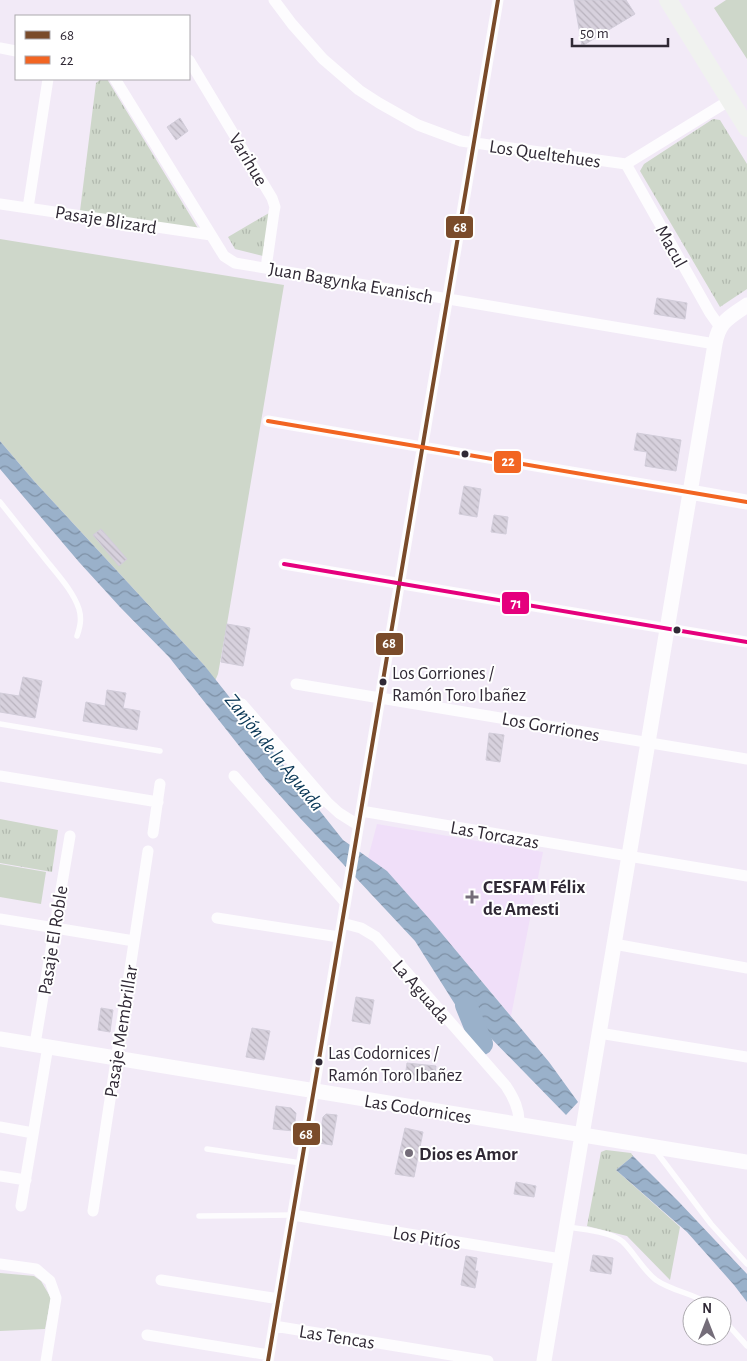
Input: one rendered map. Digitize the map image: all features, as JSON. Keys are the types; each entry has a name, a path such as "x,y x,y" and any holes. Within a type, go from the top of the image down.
{"main road":[{"path":"668,0 747,128"}],"street":[{"name":"Los Queltehues","path":"274,0 323,59 359,90 418,125 444,136 474,144 626,164 730,100"},
{"path":"147,1335 269,1358 474,144 495,1"},
{"path":"0,48 15,51"},
{"name":"Varihue","path":"190,62 272,198 275,207 266,268"},
{"path":"28,208 48,80"},
{"name":"Juan Bagynka Evanisch","path":"117,80 221,251 229,260 235,263 714,344"},
{"name":"Macul","path":"626,164 710,313 720,327"},
{"name":"Pasaje Blizard","path":"0,204 211,235"},
{"path":"544,1361 714,344 720,327 747,306"},
{"path":"268,421 747,502"},
{"path":"284,564 747,642"},
{"name":"Los Gorriones","path":"296,684 747,759"},
{"path":"242,704 334,808 358,829"},
{"path":"0,776 158,802"},
{"path":"234,776 345,902"},
{"path":"153,833 160,784"},
{"name":"Las Torcazas","path":"361,811 747,876"},
{"name":"Pasaje El Roble","path":"22,1206 34,1133 41,1045 54,928 70,836"},
{"name":"Pasaje Membrillar","path":"92,1211 148,851"},
{"path":"217,918 339,937"},
{"path":"0,920 134,941"},
{"name":"La Aguada","path":"342,924 361,928 376,937 506,1086 518,1110 519,1125"},
{"path":"614,944 747,968"},
{"path":"599,1033 747,1058"},
{"name":"Las Codornices","path":"0,1039 747,1162"},
{"path":"0,1128 34,1133"},
{"path":"0,1176 26,1180"},
{"name":"Los Pitíos","path":"293,1215 561,1259"},
{"path":"0,1264 36,1270 50,1281 56,1298 46,1361"},
{"path":"161,1280 278,1299"},
{"name":"Las Tencas","path":"274,1326 488,1361"}],"lane":[{"path":"0,502 71,594 79,609 81,618 81,626 77,636"},
{"path":"0,724 160,751"},
{"path":"652,1146 711,1224 747,1264"},
{"path":"207,1149 301,1163"},
{"path":"198,1216 293,1215"},
{"path":"567,1227 603,1233 621,1240 657,1281 693,1296"},
{"path":"732,1329 747,1346"}],"shaded area":[{"name":"CESFAM Félix de Amesti","path":"377,824 543,852 511,1016 387,871 368,858"}],"green space":[{"path":"726,0 747,0 747,59 714,8"},
{"path":"100,80 108,80 199,230 80,211 96,83"},
{"path":"713,119 720,120 747,164 747,289 720,307 640,171 644,164"},
{"path":"269,213 263,256 235,249 228,237"},
{"path":"0,239 284,285 227,624 215,681 204,665 34,481 0,441"},
{"path":"0,819 58,830 52,872 0,863"},
{"path":"0,864 46,872 41,904 0,897"},
{"path":"606,1150 631,1153 633,1156 616,1170 680,1227 670,1280 627,1236 587,1226 601,1152"},
{"path":"0,1273 34,1276 41,1281 51,1298 45,1329 0,1331"}],"water":[{"path":"0,441 34,481 204,665 343,840 387,871 433,923 549,1062 578,1102 566,1115 483,1030 475,1036 415,941 266,780 169,657 79,562 0,469"},
{"path":"633,1156 747,1274 747,1302 687,1232 616,1170"}],"building":[{"path":"574,0 626,0 635,14 582,46"},
{"path":"180,118 188,131 176,140 167,127"},
{"path":"657,298 687,303 685,319 654,314"},
{"path":"637,433 681,440 676,471 645,466 647,452 634,450"},
{"path":"464,486 481,489 477,517 459,514"},
{"path":"494,515 508,517 506,534 491,532"},
{"path":"101,529 127,559 119,566 93,535"},
{"path":"227,624 250,628 243,666 221,662"},
{"path":"23,677 42,681 35,718 0,712 0,693 19,696"},
{"path":"107,690 126,693 123,708 140,711 137,730 83,721 86,702 105,706"},
{"path":"489,733 504,735 500,762 486,760"},
{"path":"356,997 374,1000 370,1024 352,1021"},
{"path":"101,1008 113,1010 110,1032 98,1030"},
{"path":"252,1028 270,1031 264,1060 246,1057"},
{"path":"407,1063 436,1066 434,1082 405,1078"},
{"path":"276,1106 291,1108 296,1113 294,1131 273,1129"},
{"path":"326,1114 337,1115 332,1145 319,1143 323,1117"},
{"name":"Dios es Amor","path":"405,1128 423,1132 414,1177 395,1174"},
{"path":"516,1182 536,1186 534,1197 514,1194"},
{"path":"593,1255 613,1258 611,1274 590,1271"},
{"path":"466,1256 477,1258 475,1271 478,1271 475,1288 461,1285"}],"waterway":[{"path":"466,1005 482,1044"}],"transit line":[{"name":"68","path":"268,1361 498,0"},
{"name":"22","path":"268,421 747,502"},
{"name":"71","path":"284,564 747,642"}],"place":[{"name":"Los Gorriones / Ramón Toro Ibañez","path":"383,682"},
{"name":"CESFAM Félix de Amesti","path":"472,897"},
{"name":"Las Codornices / Ramón Toro Ibañez","path":"319,1062"},
{"name":"Dios es Amor","path":"409,1153"}],"water label":[{"name":"Zanjón de la Aguada","path":"275,752"}]}
